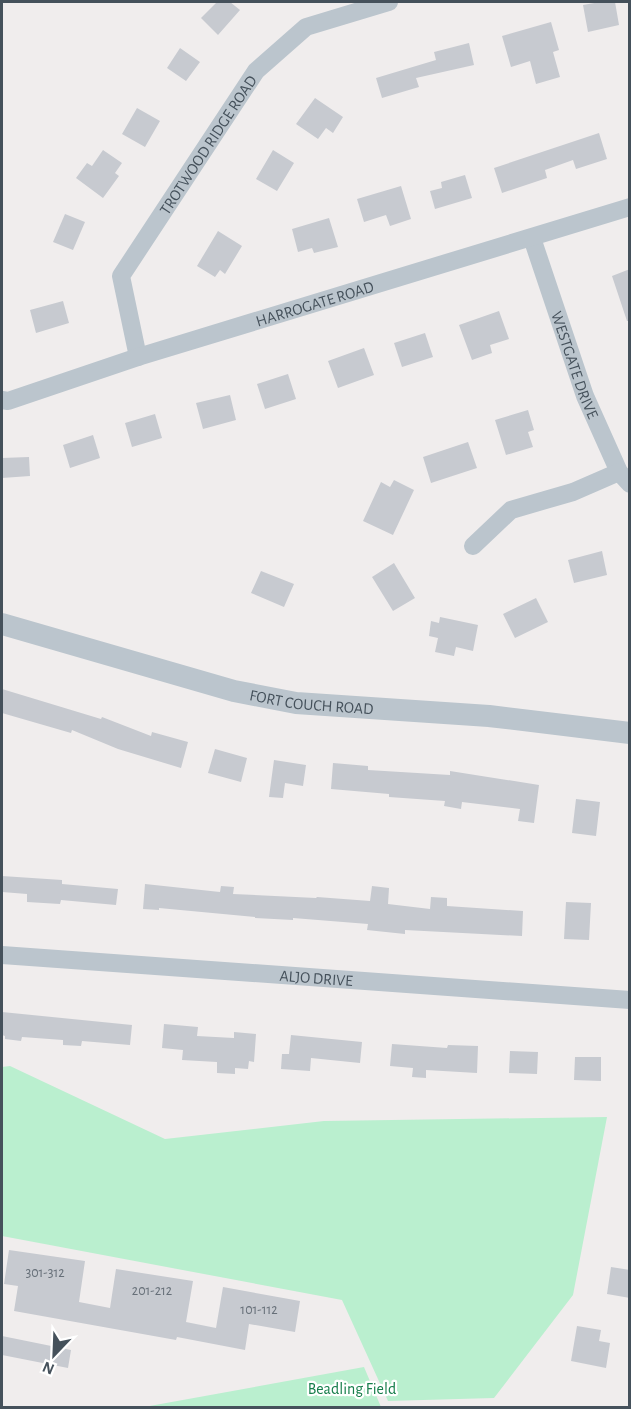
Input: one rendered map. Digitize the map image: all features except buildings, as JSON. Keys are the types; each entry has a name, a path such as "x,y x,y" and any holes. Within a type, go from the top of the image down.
{"street":[{"name":"TROTWOOD RIDGE ROAD","path":"138,357 120,276 256,71 306,27 389,2"},
{"name":"HARROGATE ROAD","path":"2,400 8,401 138,357 630,207"},
{"name":"WESTGATE DRIVE","path":"532,238 585,396 624,478"},
{"path":"473,546 511,510 624,478"},
{"name":"FORT COUCH ROAD","path":"2,624 234,691 296,703 489,716 630,733"},
{"name":"ALJO DRIVE","path":"2,955 630,1000"}],"green space":[{"path":"10,1066 165,1139 324,1121 607,1117 573,1295 494,1398 388,1401 342,1300 2,1236 2,1067"},
{"name":"Beadling Field","path":"364,1367 381,1407 144,1407"}]}
